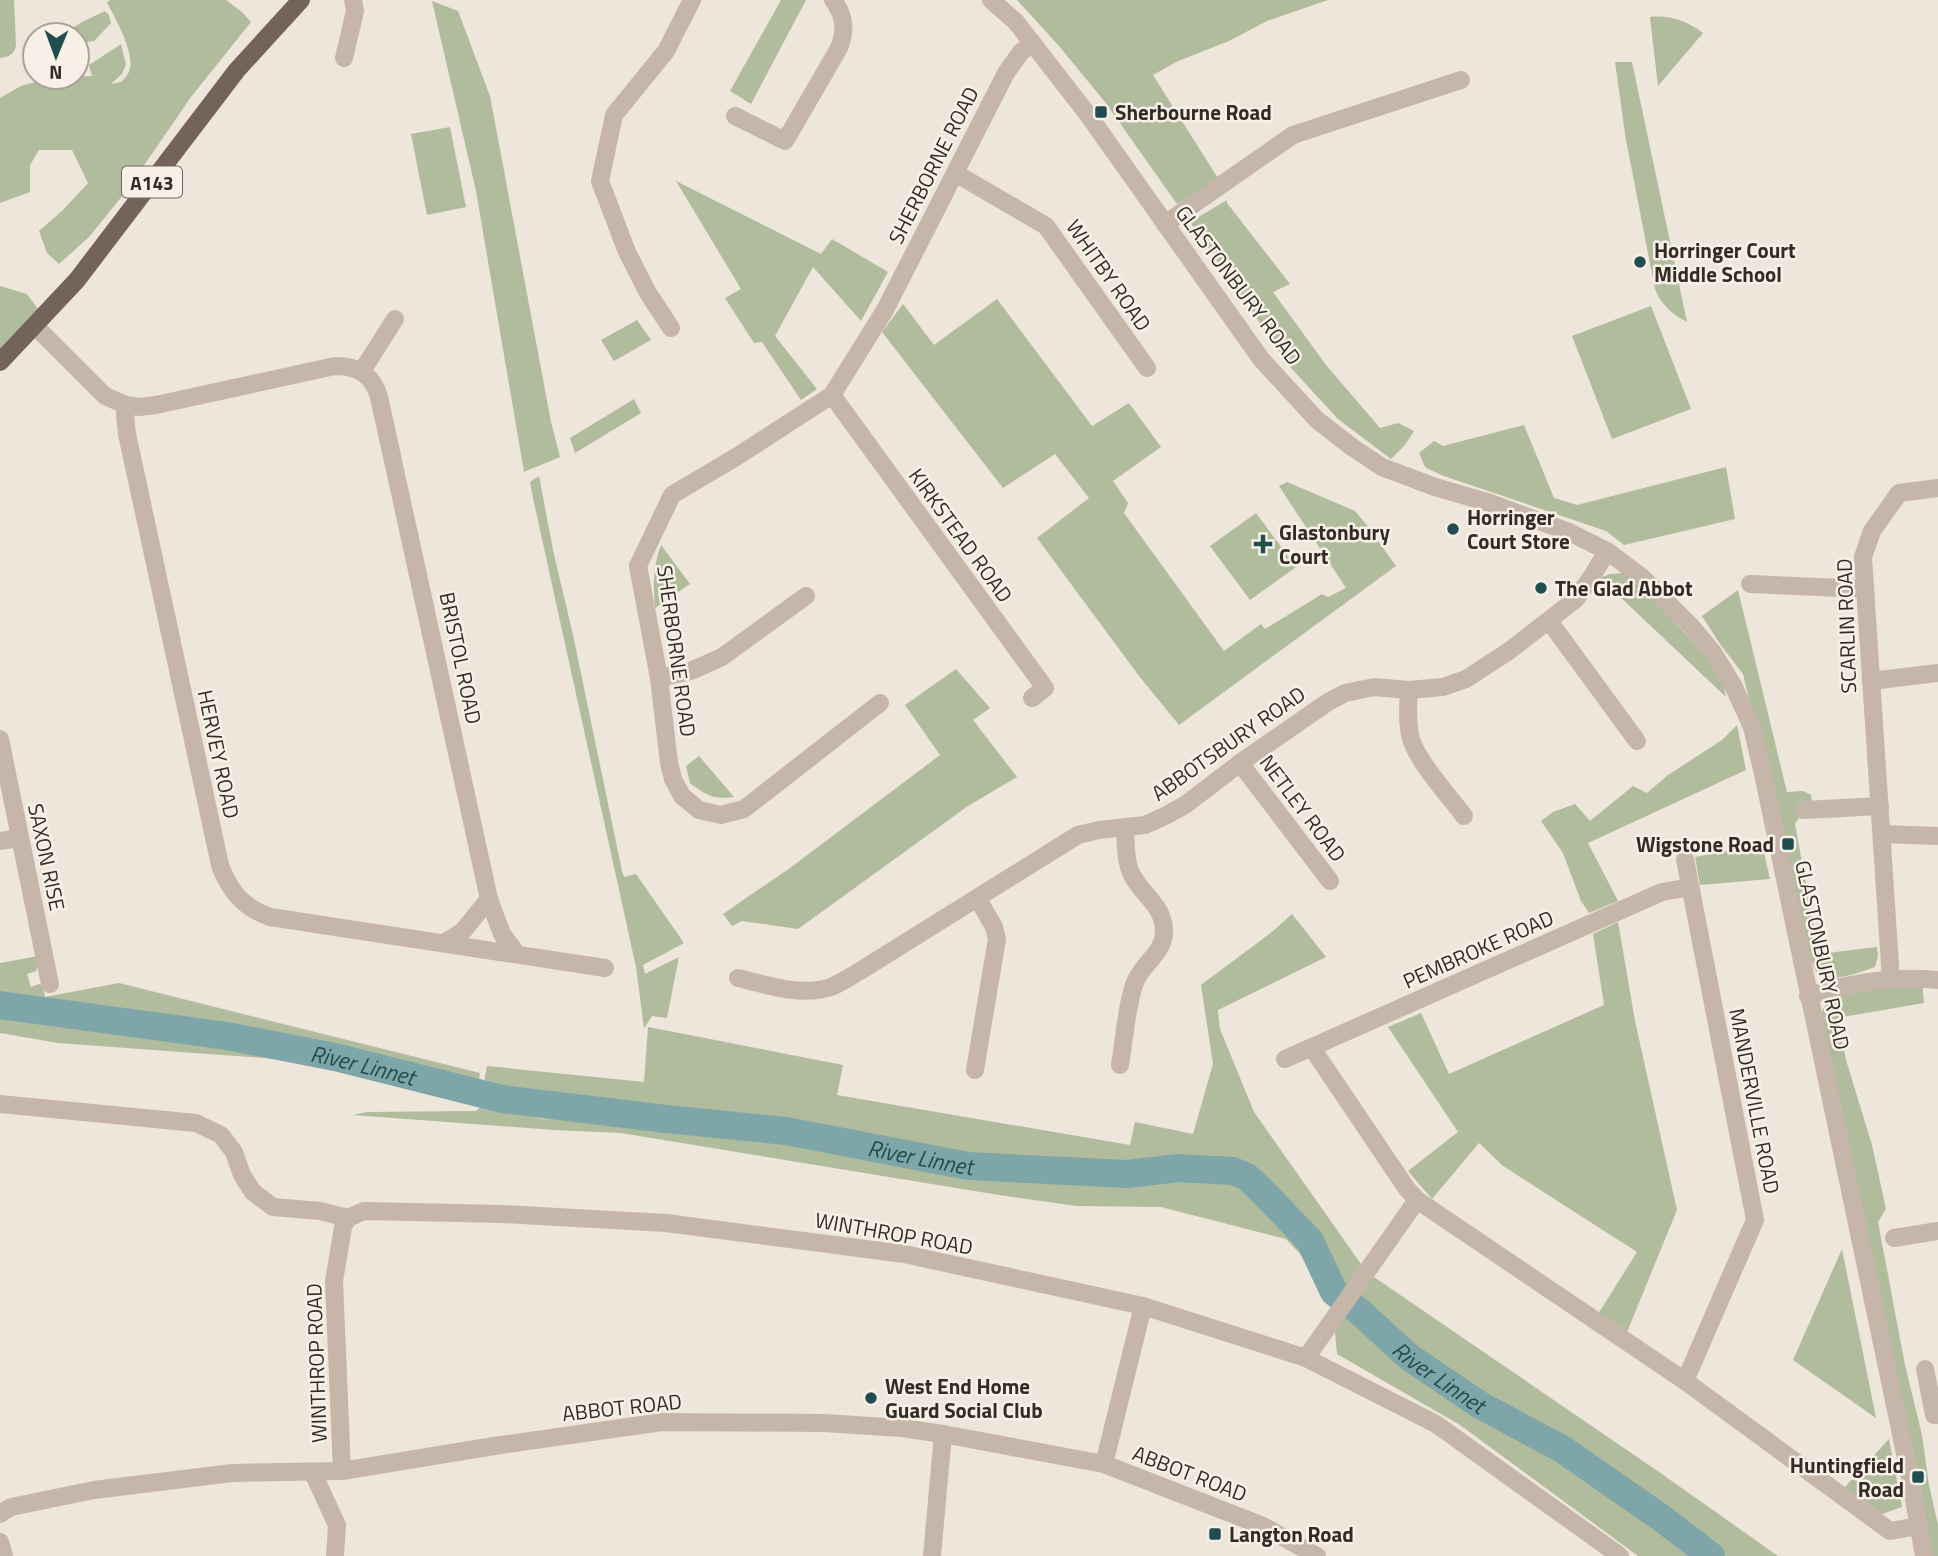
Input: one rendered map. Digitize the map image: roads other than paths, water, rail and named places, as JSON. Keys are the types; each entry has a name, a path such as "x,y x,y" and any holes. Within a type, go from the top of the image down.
{"main road":[{"name":"A143","path":"0,362 77,280 236,70 301,0"}],"street":[{"path":"344,58 355,11 353,0"},
{"path":"671,328 648,293 627,252 600,181 614,116 666,51 692,0"},
{"path":"735,116 785,141 844,36 841,11 833,0"},
{"name":"GLASTONBURY ROAD","path":"991,0 1016,22 1089,116 1261,359 1317,420 1382,467 1537,520 1607,551 1643,578 1690,625 1712,651 1733,685 1752,727 1924,1556"},
{"name":"SHERBORNE ROAD","path":"880,703 744,808 721,815 699,810 682,796 673,779 669,763 659,678 638,566 672,495 832,395 885,310 1006,73 1021,52 1032,43"},
{"path":"1165,224 1293,135 1461,80"},
{"name":"WHITBY ROAD","path":"956,173 1046,226 1147,368"},
{"path":"35,326 98,391 112,401 139,407 328,367 348,367 362,372 395,319"},
{"name":"BRISTOL ROAD","path":"362,372 374,383 379,397 489,899 502,934 517,954"},
{"name":"KIRKSTEAD ROAD","path":"832,395 1045,688 1032,698"},
{"name":"HERVEY ROAD","path":"125,405 127,434 217,852 226,881 237,896 249,908 270,917 605,968"},
{"name":"SCARLIN ROAD","path":"1891,979 1863,557 1872,531 1899,493 1938,488"},
{"name":"ABBOTSBURY ROAD","path":"738,978 783,989 808,991 830,987 978,899 1078,835 1145,825 1185,805 1240,763 1345,693 1374,687 1409,690 1443,687 1466,679 1576,599 1607,551"},
{"path":"1751,584 1864,589"},
{"path":"659,678 691,671 722,657 806,596"},
{"path":"1549,621 1637,740"},
{"path":"1871,681 1938,673"},
{"path":"1409,690 1408,723 1412,742 1464,816"},
{"name":"SAXON RISE","path":"0,739 50,984"},
{"name":"NETLEY ROAD","path":"1240,763 1330,881"},
{"path":"1810,805 1880,806"},
{"path":"1120,1065 1136,979 1160,949 1165,932 1161,912 1130,872 1125,828"},
{"path":"1882,834 1938,836"},
{"path":"0,841 19,838"},
{"name":"MANDERVILLE ROAD","path":"1685,859 1755,1220 1685,1381"},
{"name":"PEMBROKE ROAD","path":"1285,1059 1662,892 1690,887"},
{"path":"444,943 463,930 489,899"},
{"path":"975,1070 997,939 994,927 978,899"},
{"path":"1808,996 1830,989 1891,979 1938,980"},
{"path":"1312,1048 1417,1200 1685,1381 1890,1531 1918,1526"},
{"path":"0,1104 196,1123 221,1135 234,1152 242,1175 253,1192 273,1207 320,1211 348,1218"},
{"path":"1306,1358 1417,1200"},
{"name":"WINTHROP ROAD","path":"342,1471 334,1281 343,1227 348,1218 364,1211 502,1214 666,1223 904,1254 1143,1306 1306,1358 1436,1424 1620,1556"},
{"path":"1894,1238 1938,1231"},
{"path":"1104,1464 1143,1306"},
{"path":"1925,1369 1934,1415 1938,1415"},
{"name":"ABBOT ROAD","path":"0,1514 11,1507 94,1490 232,1473 342,1471 662,1422 824,1423 902,1428 943,1434 1104,1464 1263,1526 1317,1556"},
{"path":"932,1556 943,1434"},
{"path":"313,1472 337,1525 335,1556"},
{"path":"0,1542 4,1556"}],"waterway":[{"name":"River Linnet","path":"0,1005 227,1036 335,1057 502,1099 786,1131 968,1166 1127,1174 1179,1168 1233,1171 1247,1177 1310,1241 1334,1292 1409,1357 1480,1405 1562,1449 1711,1556"}],"place":[{"name":"Sherbourne Road","path":"1101,112"},
{"name":"Horringer Court Middle School","path":"1640,262"},
{"name":"Horringer Court Store","path":"1453,529"},
{"name":"Glastonbury Court","path":"1263,544"},
{"name":"The Glad Abbot","path":"1541,588"},
{"name":"Wigstone Road","path":"1788,844"},
{"name":"West End Home Guard Social Club","path":"871,1398"},
{"name":"Huntingfield Road","path":"1918,1477"},
{"name":"Langton Road","path":"1215,1534"}]}
